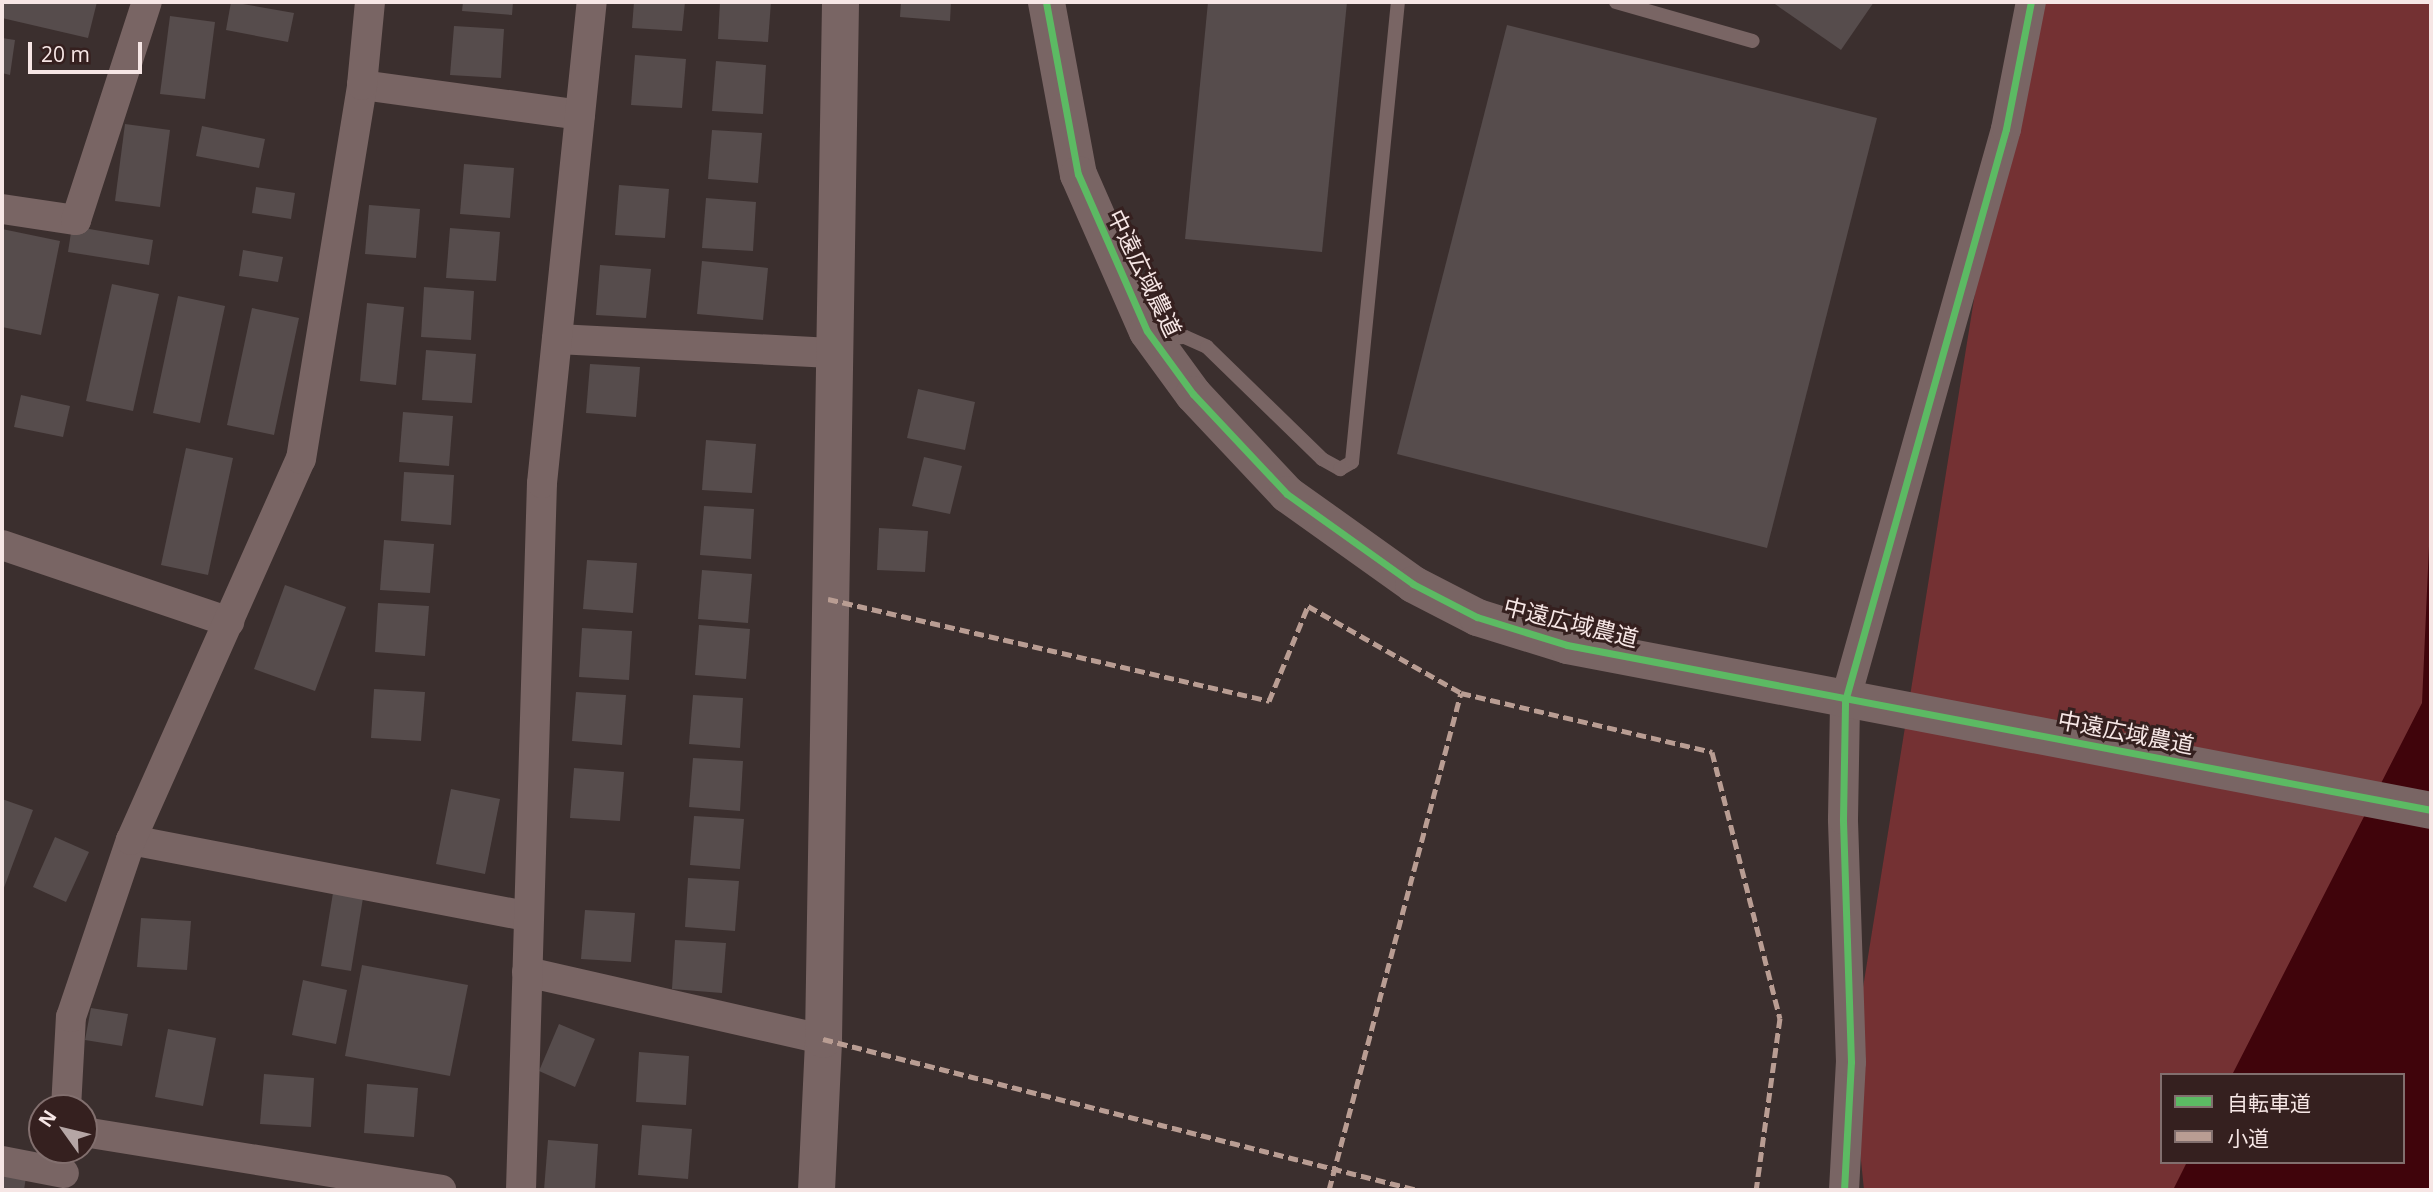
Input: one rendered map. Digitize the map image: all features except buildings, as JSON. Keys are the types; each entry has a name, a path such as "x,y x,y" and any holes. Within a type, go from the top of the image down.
{"street":[{"path":"2,209 76,220 147,2"},
{"path":"67,1094 71,1017 131,840 301,459 362,85 370,2"},
{"path":"521,1190 542,483 592,2"},
{"path":"816,1190 823,1039 832,354 840,2"},
{"name":"中遠広域農道","path":"1046,2 1078,174 1113,261 1154,340 1193,394 1287,494 1413,584 1477,617 1567,645 1845,701 1891,707 2431,810"},
{"path":"1844,1190 1851,1062 1843,819 1845,701 2006,129 2031,2"},
{"path":"362,85 580,115"},
{"path":"557,339 832,354"},
{"path":"2,545 229,622"},
{"path":"131,840 529,917"},
{"path":"527,972 823,1039"},
{"path":"98,1134 441,1190"},
{"path":"2,1161 64,1171"}],"lane":[{"path":"1154,340 1185,337 1207,346 1322,459 1340,469 1352,462 1398,2"},
{"path":"1616,2 1753,41"}],"shaded area":[{"path":"2027,2 2431,2 2431,1190 1864,1190 1851,1062 1995,169"},
{"path":"2431,501 2431,1190 2173,1190 2186,1164 2405,1164 2405,1073 2233,1073 2422,703"}],"marked path":[{"path":"828,599 1269,701 1308,606 1461,693"},
{"path":"1329,1190 1461,693 1712,752 1780,1018 1756,1190"},
{"path":"823,1039 1417,1190"}],"cycle path":[{"path":"1046,2 1078,174 1147,331 1193,394 1287,494 1413,584 1477,617 1567,645 2431,810"},
{"path":"1844,1190 1851,1062 1843,819 1845,701 2006,129 2031,2"}]}
